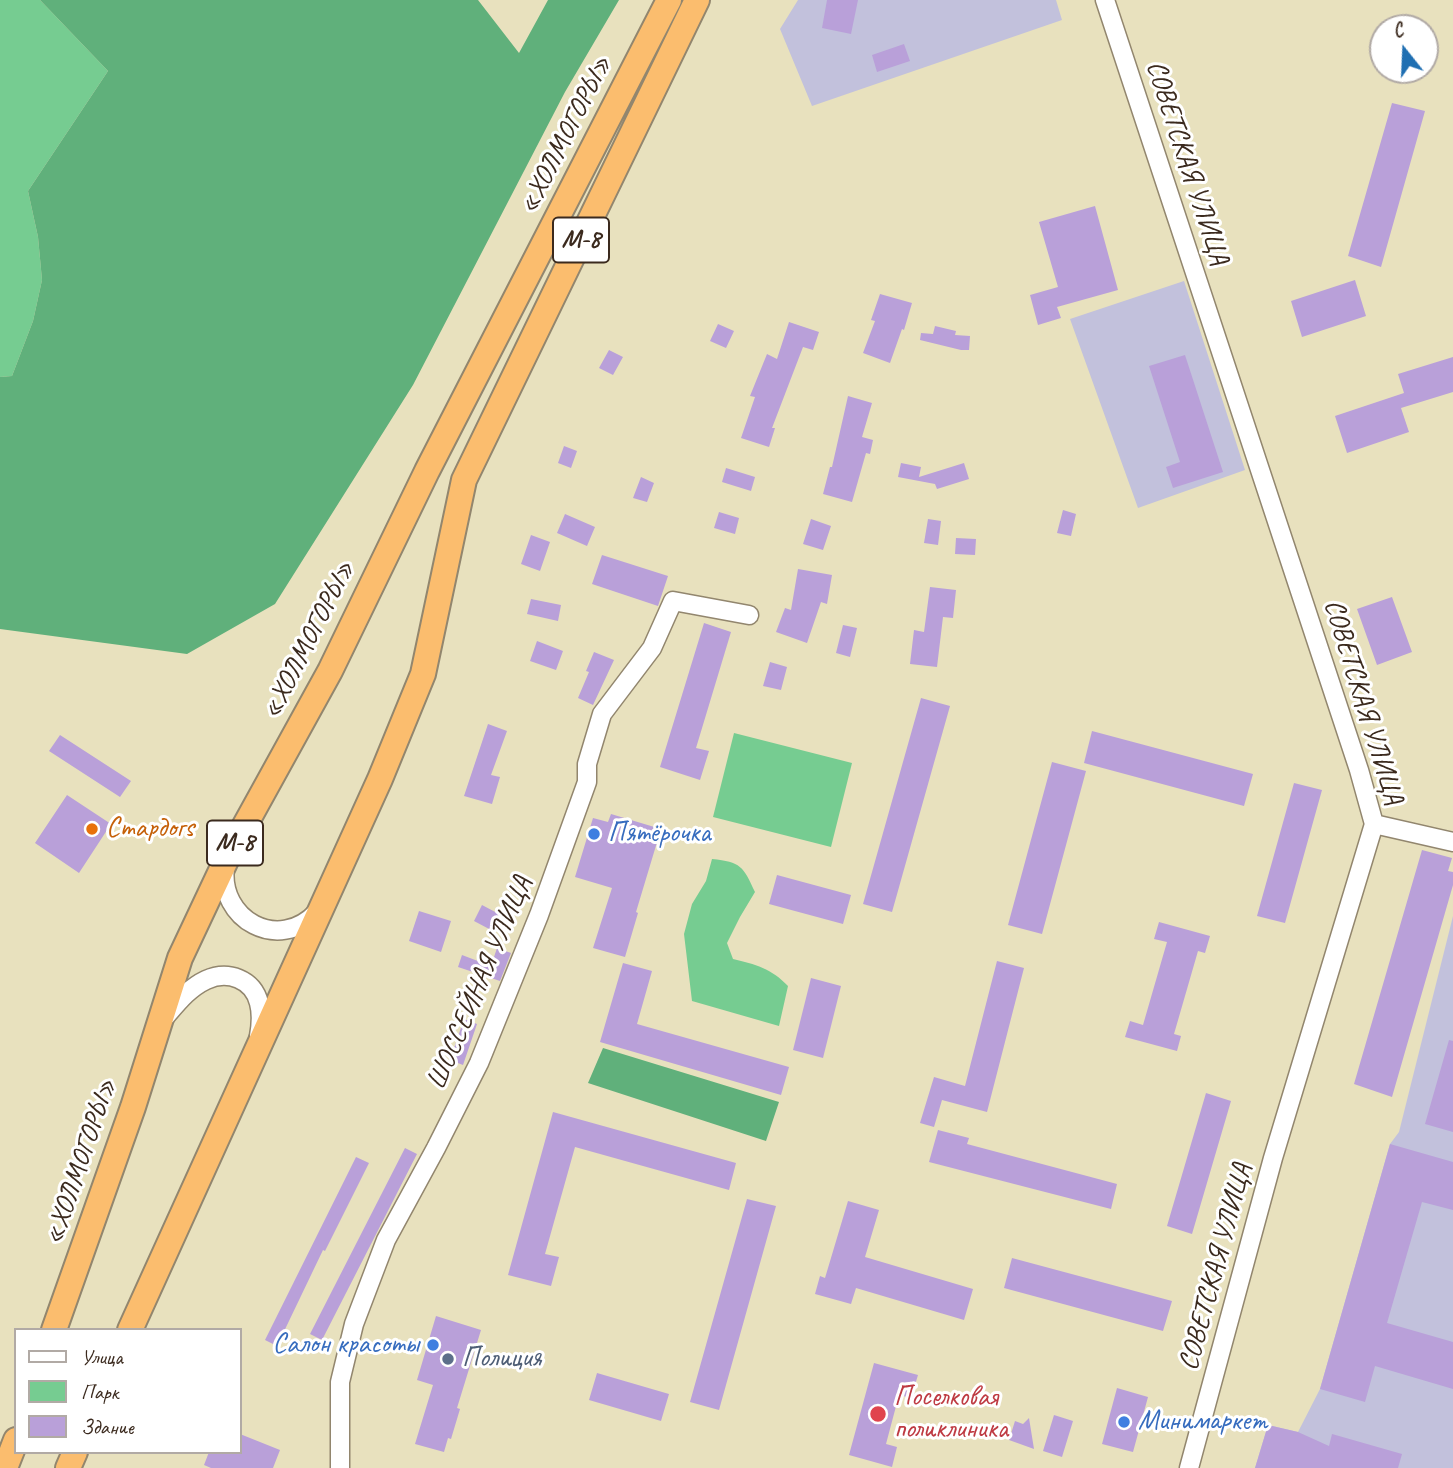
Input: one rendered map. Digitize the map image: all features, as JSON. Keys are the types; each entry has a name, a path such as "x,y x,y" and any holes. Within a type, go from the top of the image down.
{"highway":[{"name":"«ХОЛМОГОРЫ»","path":"55,1328 132,1107 180,958 228,856 330,671 427,471 669,0"},
{"name":"«ХОЛМОГОРЫ»","path":"131,1328 380,779 423,674 464,480 697,0"},
{"path":"5,1468 14,1445"}],"street":[{"name":"СОВЕТСКАЯ УЛИЦА","path":"1105,0 1355,757 1374,824 1273,1158 1189,1468"},
{"name":"ШОССЕЙНАЯ УЛИЦА","path":"340,1468 340,1382 354,1324 386,1240 484,1051 587,782 587,764 602,715 652,648 673,601 749,615"},
{"path":"1374,824 1453,842"},
{"path":"228,856 224,880 230,903 246,920 256,926 267,930 291,929 312,918 326,898"},
{"path":"160,1024 181,997 194,987 209,979 232,976 253,990 259,1002 261,1022 255,1056"}],"shaded area":[{"path":"798,0 1056,0 1062,20 812,106 780,29"},
{"path":"1184,281 1245,470 1138,508 1070,319"},
{"path":"1453,916 1453,1468 1255,1468 1268,1425 1298,1432 1320,1389 1390,1144 1399,1132"}],"green space":[{"path":"0,0 40,0 108,71 28,191 38,237 42,280 33,321 12,376 0,377"},
{"path":"40,0 478,0 519,53 548,0 619,0 565,92 413,385 275,604 187,654 0,629 0,377 12,376 33,321 42,280 38,237 28,191 108,71"},
{"path":"734,733 852,763 831,847 713,817"},
{"path":"712,859 740,867 755,892 727,943 733,959 763,968 788,986 779,1026 692,1001 684,934 692,904 706,881"},
{"path":"603,1048 779,1102 766,1141 588,1083"}],"building":[{"path":"827,0 858,0 851,34 822,28"},
{"path":"904,44 910,61 877,72 872,55"},
{"path":"1392,103 1425,111 1381,267 1348,256"},
{"path":"1095,206 1118,290 1057,307 1061,318 1038,325 1030,295 1058,287 1039,222"},
{"path":"1355,280 1366,316 1302,337 1291,301"},
{"path":"880,294 912,303 890,363 863,353 875,321 871,320"},
{"path":"789,322 819,332 813,350 803,347 772,428 775,428 769,447 741,438 755,397 750,396 767,354 777,359"},
{"path":"718,324 734,331 726,348 710,341"},
{"path":"935,326 956,331 955,335 970,336 969,350 920,340 921,333 933,334"},
{"path":"609,350 623,357 613,375 599,368"},
{"path":"1185,355 1223,472 1173,488 1166,467 1180,462 1149,366"},
{"path":"1453,357 1453,392 1401,408 1409,432 1347,453 1335,416 1404,393 1398,374"},
{"path":"848,396 872,403 862,437 873,440 870,454 866,453 852,502 823,494"},
{"path":"564,446 577,451 571,468 558,463"},
{"path":"901,463 921,467 919,477 964,463 969,479 937,489 935,484 898,477"},
{"path":"726,468 755,477 751,491 722,482"},
{"path":"641,477 654,483 647,502 633,498"},
{"path":"1063,510 1076,514 1071,536 1057,533"},
{"path":"719,512 739,518 735,534 714,528"},
{"path":"565,514 595,527 587,546 557,533"},
{"path":"811,519 831,526 823,550 803,544"},
{"path":"928,519 941,521 938,545 924,543"},
{"path":"531,535 550,542 540,571 521,564"},
{"path":"956,538 976,539 975,555 955,554"},
{"path":"602,555 668,576 658,606 592,584"},
{"path":"798,569 832,575 827,604 821,602 807,643 776,632 785,608 791,610"},
{"path":"930,587 956,590 953,618 943,617 937,667 910,664 914,630 924,632"},
{"path":"1392,597 1412,652 1377,665 1357,609"},
{"path":"531,599 561,605 558,621 527,614"},
{"path":"704,623 731,632 696,748 709,751 700,780 660,767"},
{"path":"843,625 857,628 850,657 836,653"},
{"path":"537,641 563,651 556,670 530,661"},
{"path":"594,652 614,660 593,705 578,698"},
{"path":"770,662 787,667 781,690 763,686"},
{"path":"921,698 950,706 892,912 863,904"},
{"path":"488,724 507,731 491,775 500,777 492,804 464,796"},
{"path":"1092,731 1253,774 1244,806 1084,763"},
{"path":"60,735 131,781 120,797 49,751"},
{"path":"1052,762 1086,771 1042,934 1008,925"},
{"path":"1294,783 1322,790 1285,923 1257,916"},
{"path":"67,795 111,824 79,873 35,843"},
{"path":"611,814 661,829 625,957 593,948 612,888 575,877 593,818 608,822"},
{"path":"1422,850 1452,858 1448,871 1453,872 1453,885 1392,1097 1354,1084"},
{"path":"777,875 851,895 843,924 769,904"},
{"path":"482,905 499,914 491,930 474,921"},
{"path":"419,911 451,921 441,952 409,941"},
{"path":"1159,922 1210,936 1205,953 1198,951 1174,1034 1181,1036 1177,1051 1125,1037 1130,1021 1143,1025 1167,942 1154,939"},
{"path":"497,948 511,953 500,981 458,967 462,955 491,966"},
{"path":"997,961 1024,968 987,1112 942,1100 934,1127 920,1123 934,1077 965,1086"},
{"path":"623,963 652,971 637,1024 789,1067 781,1095 600,1042"},
{"path":"811,978 841,986 823,1058 793,1050"},
{"path":"464,1019 477,1024 463,1065 450,1060"},
{"path":"1449,1040 1453,1041 1453,1132 1425,1124"},
{"path":"1206,1093 1231,1101 1192,1234 1167,1226"},
{"path":"553,1112 736,1163 729,1190 575,1147 545,1254 559,1257 551,1286 508,1275"},
{"path":"938,1130 969,1138 967,1144 1117,1184 1111,1209 929,1162"},
{"path":"1390,1144 1453,1162 1453,1210 1422,1202 1387,1323 1453,1342 1453,1389 1375,1366 1365,1402 1320,1389"},
{"path":"405,1148 417,1154 322,1340 310,1334"},
{"path":"356,1157 369,1163 277,1346 265,1340"},
{"path":"747,1199 776,1206 719,1410 690,1402"},
{"path":"848,1201 879,1210 865,1257 973,1289 964,1320 856,1288 851,1304 815,1294 820,1276 825,1278"},
{"path":"1012,1258 1172,1301 1163,1331 1004,1288"},
{"path":"436,1316 481,1330 457,1408 460,1409 451,1439 448,1438 444,1452 415,1444 433,1385 417,1380"},
{"path":"874,1363 918,1375 911,1398 899,1395 886,1444 897,1447 892,1467 849,1455"},
{"path":"597,1373 669,1394 661,1421 589,1400"},
{"path":"1117,1388 1148,1397 1133,1452 1102,1444"},
{"path":"1054,1415 1073,1421 1062,1457 1043,1451"},
{"path":"1029,1418 1034,1449 1009,1440 1015,1421 1023,1424"},
{"path":"1268,1425 1298,1432 1329,1446 1332,1434 1402,1454 1398,1468 1255,1468"},
{"path":"242,1435 280,1450 273,1468 211,1468 204,1465 208,1454 242,1454"}],"place":[{"name":"Стардогs","path":"92,829"},
{"name":"Пятёрочка","path":"594,834"},
{"name":"Салон красоты","path":"433,1345"},
{"name":"Полиция","path":"448,1359"},
{"name":"Поселковая поликлиника","path":"878,1414"},
{"name":"Минимаркет","path":"1124,1422"}]}
